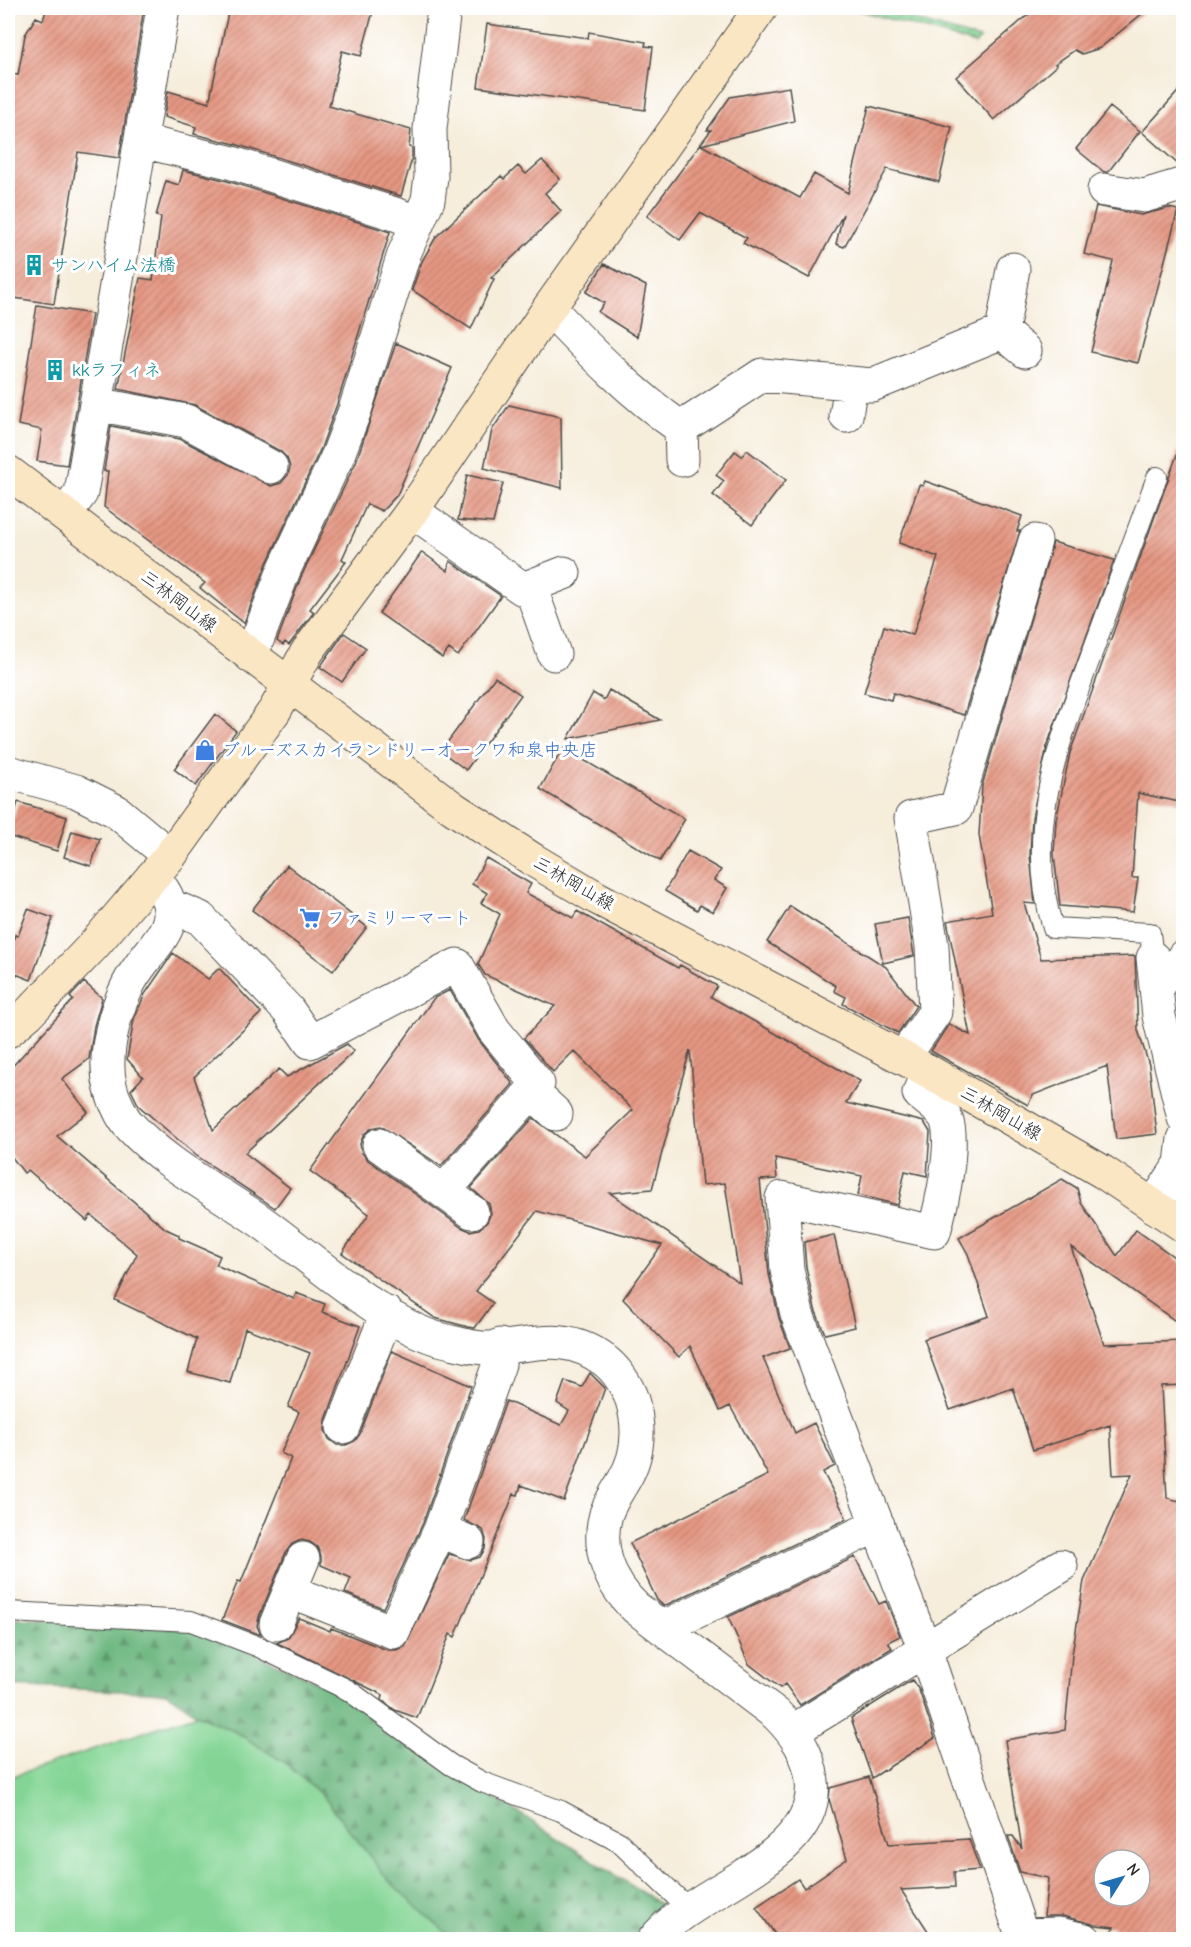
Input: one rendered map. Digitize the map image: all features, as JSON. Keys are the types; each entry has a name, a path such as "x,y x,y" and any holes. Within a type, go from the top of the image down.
{"main road":[{"path":"8,1031 28,1014 94,945 161,866 274,710 307,652 412,511 549,308 760,8"},
{"name":"三林岡山線","path":"8,472 453,808 535,861 597,898 915,1064 1103,1172 1184,1226"}],"street":[{"path":"65,514 81,493 163,8"},
{"path":"251,656 284,570 338,455 355,411 404,254 428,200 431,177 430,129 444,8"},
{"path":"141,141 229,162 398,214 417,223"},
{"path":"1104,190 1144,196 1184,184"},
{"path":"681,428 762,375 872,385 1013,341 1013,269"},
{"path":"549,308 592,353 639,396 681,428"},
{"path":"846,416 851,383"},
{"path":"96,404 186,421 271,467"},
{"path":"681,428 682,460"},
{"path":"412,511 523,589 564,573"},
{"path":"1035,541 956,808 911,818 932,946 935,1012 915,1064 919,1093 946,1118 949,1139 943,1197 934,1232 782,1198 787,1270 797,1314 925,1650 1022,1935 1059,1934 1085,1940"},
{"path":"530,586 554,654"},
{"path":"8,772 76,791 116,811 161,866 164,888 171,906 169,924 164,937 129,984 113,1032 108,1063 110,1084 116,1104 129,1125 170,1159 387,1313 440,1340 486,1348 543,1341 564,1343 604,1360 625,1386 636,1413 638,1438 627,1476 606,1513 603,1535 604,1555 611,1576 621,1594 776,1714 793,1731 811,1772 813,1792 805,1817 789,1839 762,1864 690,1910 660,1932 654,1940"},
{"path":"171,906 200,918 288,1010 310,1042 457,965 494,1030 538,1084 444,1191"},
{"path":"1164,966 1159,1016 1184,1118"},
{"path":"532,1092 556,1114"},
{"path":"1153,1206 1180,1164 1184,1139"},
{"path":"379,1145 472,1212"},
{"path":"343,1427 387,1313"},
{"path":"290,1591 393,1632 454,1536 499,1364 500,1345"},
{"path":"662,1628 878,1525"},
{"path":"276,1624 303,1559"},
{"path":"793,1731 1060,1566"}],"lane":[{"path":"1157,477 1056,752 1042,824 1042,875 1053,928 1150,933 1164,966"},
{"path":"8,1612 191,1621 260,1647 348,1690 451,1765 482,1782 561,1811 619,1842 690,1910"}],"green space":[{"path":"851,8 873,8 980,39 975,44"},
{"path":"8,1618 195,1628 322,1684 362,1708 454,1776 494,1797 663,1906 640,1929 636,1939 453,1939 388,1880 324,1797 284,1762 236,1732 197,1714 167,1693 8,1686"},
{"path":"197,1714 236,1732 284,1762 324,1797 351,1832 453,1939 8,1939 8,1778"}],"building":[{"path":"47,8 144,8 119,158 78,152 54,304 8,297 8,73 18,75 25,35 36,17 43,20"},
{"path":"229,8 374,8 361,56 342,51 329,106 411,130 409,147 412,148 412,159 401,196 235,144 194,134 196,127 164,117 168,91 209,103"},
{"path":"1036,8 1149,8 1100,48 1082,54 1075,50 1055,64 1057,65 994,120 956,77"},
{"path":"487,24 588,38 589,32 646,42 645,46 653,47 645,110 478,87"},
{"path":"1184,85 1184,166 1180,166 1142,132"},
{"path":"789,87 794,121 701,145 800,198 814,174 848,193 869,106 952,127 939,182 887,169 844,247 836,244 843,214 809,278 743,243 747,238 700,213 680,240 647,216 711,130 707,130 730,97"},
{"path":"1110,107 1140,131 1108,172 1104,172 1076,149"},
{"path":"542,160 560,179 545,193 561,211 491,278 494,279 471,329 412,290 422,261 436,237 501,176 504,179 518,166 526,174"},
{"path":"183,170 224,180 390,232 337,404 321,448 267,563 244,623 200,588 205,583 104,507 108,471 104,471 111,426 180,439 271,486 281,483 288,475 290,467 287,458 280,451 195,405 118,389 140,278 153,280 161,217 156,216 166,181 179,185"},
{"path":"1096,206 1141,215 1169,208 1178,210 1138,363 1091,352 1113,261 1084,254"},
{"path":"604,264 646,286 637,337 598,312 604,303 586,292"},
{"name":"kkラフィネ","path":"37,305 92,314 67,465 37,461 42,430 18,425"},
{"path":"396,343 452,368 397,495 382,511 367,504 342,559 346,562 310,609 314,612 289,645 285,642 283,645 277,641 301,577 356,462"},
{"path":"509,405 561,417 562,488 484,468 492,430"},
{"path":"1179,449 1184,450 1184,803 1138,793 1132,878 1138,878 1133,912 1060,906 1054,854 1056,820 1070,753"},
{"path":"747,450 786,480 752,525 713,495 724,481 716,475 735,451 742,456"},
{"path":"467,475 503,483 493,523 458,520"},
{"path":"925,481 1022,516 1017,531 1020,531 964,715 893,693 891,700 864,693 884,626 913,635 938,557 899,543 919,485 923,486"},
{"path":"1053,542 1114,560 1047,746 1032,818 1030,855 1035,904 1024,903 1041,959 1135,956 1138,1030 1149,1065 1157,1134 1116,1139 1107,1066 1033,1095 1028,1105 931,1051 949,1024 970,1035 947,921 992,913 979,835 982,786"},
{"path":"422,552 448,571 450,561 501,596 458,656 449,649 442,658 379,613"},
{"path":"344,633 366,648 342,682 320,667"},
{"path":"495,677 521,695 466,770 441,751"},
{"path":"609,690 660,720 568,739 593,693 604,700"},
{"name":"ブルーズスカイランドリーオークワ和泉中央店","path":"215,714 236,731 196,786 174,769"},
{"path":"563,748 685,819 660,861 540,789"},
{"path":"18,802 67,817 57,851 8,836"},
{"path":"72,831 100,839 91,866 64,857"},
{"path":"688,851 721,870 714,880 727,888 713,912 700,905 697,910 665,891"},
{"path":"486,858 531,884 526,893 573,918 577,911 678,968 680,965 717,986 711,997 860,1081 846,1103 924,1122 930,1132 927,1176 905,1171 898,1205 858,1195 862,1176 775,1158 777,1179 760,1180 769,1274 779,1318 790,1348 763,1358 795,1433 814,1423 835,1466 823,1472 847,1519 664,1606 657,1600 630,1543 768,1475 730,1406 720,1411 690,1346 679,1357 623,1299 662,1245 537,1211 476,1291 493,1303 475,1328 468,1327 435,1318 342,1253 369,1214 310,1171 434,998 450,990 478,1039 513,1084 441,1166 381,1126 372,1128 364,1134 360,1144 362,1153 368,1160 461,1227 470,1231 479,1229 487,1222 491,1213 489,1204 471,1188 533,1118 585,1156 633,1110 574,1051 553,1072 524,1038 555,1006 485,975 478,964 500,914 481,903 487,893 472,884","holes":["690,1050 702,1185 725,1183 740,1283 610,1193 652,1189"]},
{"name":"ファミリーマート","path":"287,865 367,927 333,971 252,910"},
{"path":"790,906 886,967 916,1006 898,1033 843,1004 846,997 834,991 836,986 767,942"},
{"path":"28,909 53,918 31,980 8,971 8,943 12,944 15,935 18,936"},
{"path":"908,918 914,956 883,963 875,924"},
{"path":"173,953 208,979 219,968 261,1013 194,1077 213,1130 279,1069 287,1077 347,1044 354,1051 245,1153 290,1188 275,1208 197,1156 139,1106 131,1090 143,1077 127,1059 134,1019 145,994"},
{"path":"84,982 102,998 94,1026 89,1059 62,1079 88,1112 57,1136 166,1229 179,1235 179,1238 220,1256 216,1265 294,1299 296,1293 325,1304 322,1312 360,1326 326,1420 325,1430 329,1439 337,1445 346,1445 355,1441 360,1434 392,1351 471,1386 423,1523 383,1608 345,1593 351,1578 321,1565 321,1556 317,1547 301,1540 292,1544 286,1552 259,1617 257,1626 261,1635 222,1620 238,1581 241,1582 291,1458 281,1453 299,1412 288,1407 310,1353 245,1328 230,1383 188,1372 197,1339 115,1300 137,1254 91,1215 87,1221 28,1170 24,1173 8,1152 8,1071 73,1000 70,997"},
{"path":"1062,1179 1077,1188 1081,1203 1117,1256 1136,1230 1184,1264 1184,1327 1071,1247 1104,1344 1184,1341 1184,1385 1161,1386 1167,1498 1184,1502 1184,1940 1111,1934 1114,1927 1096,1925 1063,1916 1044,1916 1048,1878 1020,1872 1008,1836 1013,1836 1022,1849 1005,1740 1065,1730 1072,1655 1084,1581 1132,1474 1113,1475 1110,1425 1033,1450 1013,1388 950,1410 924,1339 989,1316 968,1254 959,1238"},
{"path":"834,1235 855,1327 825,1334 815,1309 806,1267 804,1242"},
{"path":"590,1373 605,1388 564,1501 521,1485 518,1495 514,1494 455,1637 450,1634 417,1718 395,1710 382,1700 383,1695 277,1643 288,1638 299,1618 387,1650 405,1647 449,1554 471,1560 480,1557 485,1549 486,1539 483,1530 464,1520 506,1401 561,1425 569,1411 557,1403 565,1381 582,1387"},
{"path":"855,1557 879,1604 886,1601 900,1636 888,1642 892,1648 800,1705 785,1684 780,1688 749,1664 728,1617"},
{"path":"912,1680 919,1690 935,1738 872,1778 851,1718"},
{"path":"869,1777 889,1844 969,1839 980,1870 954,1872 955,1887 901,1890 934,1940 779,1940 756,1907 798,1879 804,1888 847,1859 829,1799 830,1788"}],"place":[{"name":"サンハイム法橋","path":"34,265"},
{"name":"kkラフィネ","path":"55,370"},
{"name":"ブルーズスカイランドリーオークワ和泉中央店","path":"205,750"},
{"name":"ファミリーマート","path":"310,918"}]}
